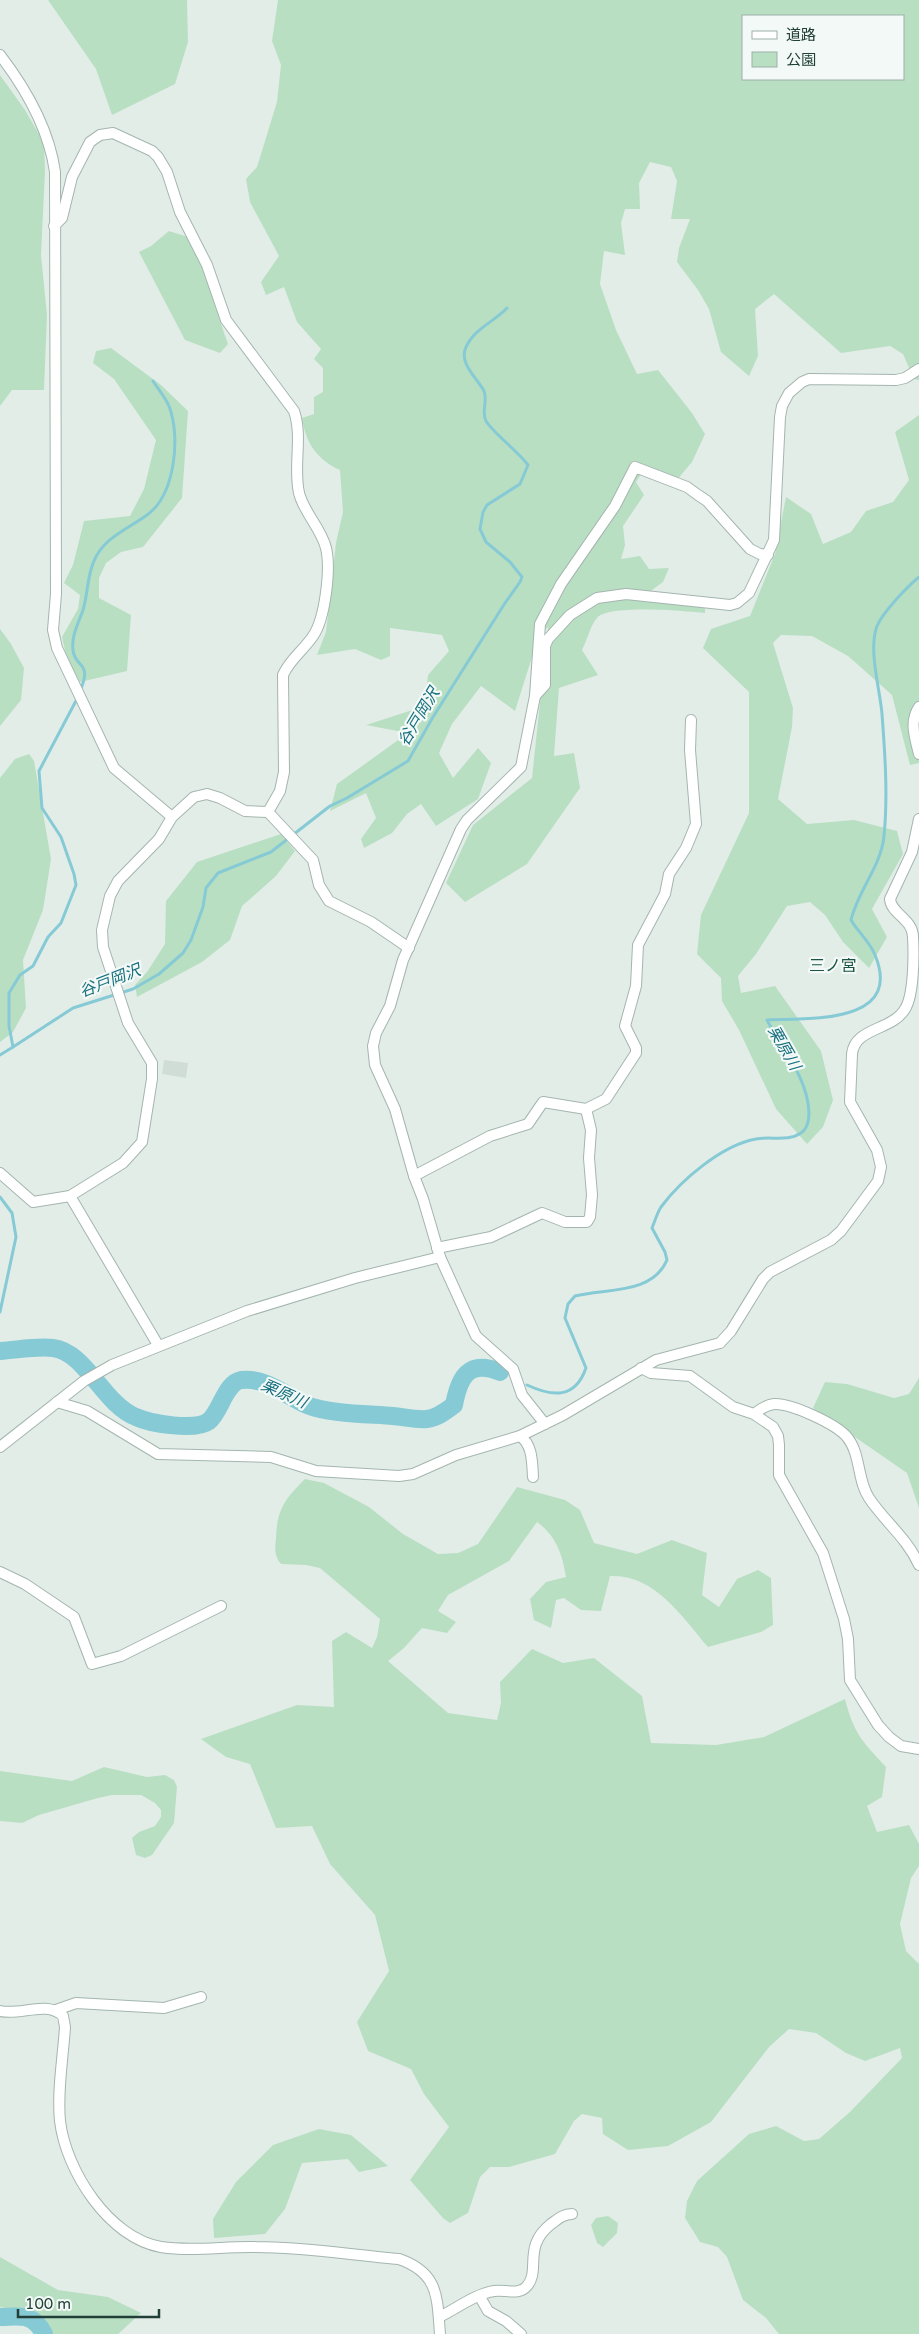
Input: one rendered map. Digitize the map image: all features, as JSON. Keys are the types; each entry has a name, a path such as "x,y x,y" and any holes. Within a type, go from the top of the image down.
{"street":[{"path":"0,55 21,87 48,139 55,172 56,594 53,630 57,648 106,756 118,773 144,792 172,817"},
{"path":"54,226 62,218 72,177 90,142 100,135 113,133 152,151 167,172 180,212 207,265 226,320 294,410 298,424 297,478 300,495 326,547 328,563 319,625 302,650 289,662 284,675 284,772 280,791 268,812"},
{"path":"535,696 545,685 546,646 548,639 579,607 597,598 617,593 730,604 737,603 748,593 774,540 782,406 789,393 802,382 810,379 896,380 905,378 919,369"},
{"path":"545,1424 522,1395 513,1369 476,1336 439,1253 395,1109 375,1065 373,1046 376,1033 390,1006 409,948 463,824 521,767 535,696 538,630 543,616 561,584 615,506 635,467 687,487 707,501 750,549 760,554 768,554"},
{"path":"919,707 915,712 913,725 919,754"},
{"path":"414,1176 490,1136 528,1124 543,1102 586,1109 606,1099 636,1053 636,1048 625,1026 636,986 638,945 665,894 669,874 686,848 696,824 690,750 691,720"},
{"path":"0,1173 33,1202 70,1196 123,1163 142,1142 152,1079 152,1063 128,1023 107,963 103,947 102,930 110,896 118,881 159,839 172,817 188,801 206,794 245,811 268,812 313,860 319,885 329,901 371,922 409,948"},
{"path":"57,1402 86,1411 158,1454 271,1457 316,1471 395,1477 413,1474 456,1455 520,1436 545,1424 656,1360 720,1343 731,1332 763,1279 770,1272 831,1240 841,1231 878,1182 881,1167 879,1155 850,1102 852,1054 853,1047 863,1035 891,1024 899,1018 910,997 912,929 895,909 890,898 912,852 919,819"},
{"path":"0,1447 84,1380 158,1345 247,1311 490,1237 542,1213 566,1222 587,1222 590,1217 592,1195 589,1158 591,1130 586,1109"},
{"path":"70,1196 158,1345"},
{"path":"641,1368 651,1373 690,1376 733,1407 754,1414 768,1423 778,1436 778,1468 782,1481 822,1553 848,1639 850,1680 878,1725 889,1737 901,1746 919,1750"},
{"path":"754,1414 761,1408 775,1404 788,1407 826,1422 847,1436 854,1450 865,1491 912,1549 919,1565"},
{"path":"520,1436 526,1440 531,1454 533,1477"},
{"path":"0,1572 25,1584 74,1617 92,1664 121,1656 221,1606"},
{"path":"56,2010 76,2003 164,2008 201,1997"},
{"path":"0,2011 12,2012 51,2008 63,2016 65,2027 59,2103 63,2138 80,2179 117,2225 145,2242 185,2249 257,2246 400,2258 415,2264 426,2273 432,2282 440,2334"},
{"path":"439,2318 496,2290 517,2292 528,2286 536,2241 545,2229 562,2216 572,2214"},
{"path":"480,2297 488,2311 506,2321 521,2334"}],"shaded area":[{"path":"164,1060 188,1063 186,1078 162,1074"}],"green space":[{"path":"48,0 187,0 188,42 175,84 112,115 96,69"},
{"path":"278,0 919,0 919,380 914,379 903,354 890,346 841,353 774,294 755,309 758,356 749,376 721,352 709,309 698,290 677,262 679,248 690,219 671,219 677,181 671,167 650,162 639,183 640,209 625,209 621,223 625,255 604,251 600,284 616,330 637,374 658,370 692,413 705,434 692,462 676,481 644,470 636,482 644,495 623,526 625,545 621,559 640,556 649,569 669,568 663,582 641,598 705,606 705,613 631,610 615,611 597,618 592,625 582,650 598,675 559,688 554,756 574,753 580,788 527,864 465,902 446,883 473,825 532,778 548,627 539,635 515,711 481,686 452,724 439,753 453,778 478,748 491,763 478,799 436,826 421,804 407,814 392,833 364,848 361,839 376,818 366,793 330,811 337,784 408,733 366,725 425,706 428,675 449,651 442,635 390,628 390,656 381,660 355,649 317,655 326,632 336,543 343,512 340,470 324,461 318,455 309,443 306,435 302,418 314,414 314,397 323,392 323,368 314,359 321,349 297,322 284,287 266,295 261,282 279,256 250,202 246,179 257,167 277,102 281,65 272,41"},
{"path":"0,75 25,110 44,143 45,171 41,255 47,315 44,390 12,390 0,406"},
{"path":"169,231 188,237 200,263 228,344 220,353 185,340 139,252 151,246"},
{"path":"111,348 161,385 188,411 182,498 143,547 121,552 106,563 99,578 99,598 131,615 127,671 80,682 66,655 62,637 78,609 80,595 64,583 73,565 84,521 130,516 144,489 156,440 114,379 93,363 96,351"},
{"path":"919,415 919,763 910,765 892,695 848,656 812,636 781,635 773,643 793,708 792,727 778,799 807,824 854,820 897,831 903,854 872,909 887,937 869,968 843,942 825,915 810,902 787,906 756,954 738,976 741,993 775,986 821,1051 833,1100 823,1127 807,1144 776,1109 739,1030 722,1001 721,978 697,954 701,915 749,813 749,692 703,648 711,629 750,616 775,554 786,497 811,514 823,544 851,532 866,511 893,502 909,480 895,432"},
{"path":"0,629 11,644 24,668 21,700 0,726"},
{"path":"29,754 34,761 51,859 43,910 23,960 26,1008 13,1032 0,1042 0,778 15,759"},
{"path":"281,834 295,851 276,876 242,906 230,940 202,962 137,997 135,985 147,972 165,944 166,901 197,862"},
{"path":"919,1378 919,1508 907,1473 813,1408 825,1382 847,1384 894,1398 909,1394"},
{"path":"305,1479 324,1483 369,1507 403,1534 438,1554 458,1553 478,1544 517,1487 565,1500 580,1510 594,1543 637,1554 672,1540 707,1553 702,1595 719,1607 737,1579 758,1570 771,1578 773,1625 761,1632 708,1647 666,1600 641,1582 626,1577 610,1576 601,1611 581,1610 564,1598 556,1600 551,1628 534,1620 530,1599 546,1582 566,1577 557,1546 544,1527 537,1522 509,1561 448,1595 438,1611 456,1622 447,1633 422,1628 404,1648 388,1661 448,1713 497,1720 501,1703 500,1682 532,1649 563,1663 594,1658 642,1696 651,1743 716,1745 764,1737 845,1699 852,1721 860,1736 886,1767 882,1797 867,1806 877,1832 909,1825 919,1844 919,1866 911,1878 900,1924 906,1951 919,1964 919,2334 779,2334 766,2318 743,2300 727,2257 718,2247 700,2242 685,2218 687,2201 697,2181 749,2134 776,2126 804,2141 819,2139 850,2112 902,2058 900,2048 865,2061 846,2053 816,2033 789,2029 769,2047 711,2122 668,2146 628,2150 603,2134 602,2118 582,2114 574,2121 555,2154 509,2167 490,2167 480,2177 468,2213 450,2223 443,2218 410,2180 449,2127 424,2094 411,2069 368,2051 357,2022 389,1971 375,1915 330,1864 312,1826 276,1828 250,1764 226,1757 201,1739 297,1705 334,1707 332,1641 346,1632 372,1648 377,1637 380,1619 320,1568 306,1565 281,1564 277,1558 275,1545 280,1512 287,1499"},
{"path":"104,1767 147,1777 165,1775 174,1780 177,1787 174,1823 152,1855 145,1858 136,1855 132,1838 139,1832 155,1826 161,1817 161,1810 155,1803 141,1795 112,1795 98,1798 39,1815 22,1823 0,1821 0,1771 72,1781"},
{"path":"319,2129 351,2135 388,2166 359,2172 348,2159 302,2163 285,2209 265,2234 214,2238 213,2219 236,2182 273,2145"},
{"path":"608,2216 618,2223 617,2233 603,2247 597,2243 591,2225 596,2218"},
{"path":"0,2257 58,2290 108,2297 141,2313 118,2334 35,2334 30,2313 0,2307"}],"waterway":[{"name":"谷戸岡沢","path":"13,1047 73,1008 133,989 159,974 183,953 191,940 203,907 206,888 218,873 271,852 330,806 347,798 408,761 433,717 522,577 510,562 486,542 480,529 483,512 487,505 520,484 528,465 486,421 484,414 484,391 467,365 464,353 474,335 507,308"},
{"path":"80,691 85,675 82,666 74,656 73,640 85,604 94,561 103,546 147,515 156,506 164,494 173,465 175,449 173,419 169,406 153,381"},
{"name":"栗原川","path":"527,1385 554,1393 562,1393 576,1385 586,1368 565,1318 568,1304 575,1296 639,1285 651,1279 660,1271 667,1260 665,1252 652,1228 661,1207 691,1175 730,1148 756,1139 796,1136 805,1129 809,1113 808,1100 804,1088 793,1064 767,1020 805,1019 847,1013 864,1006 876,994 880,978 875,955 851,920 854,909 879,858 884,836 886,806 885,760 882,714 874,658 875,636 877,626 884,614 919,577"},
{"path":"0,1055 13,1047 9,1026 9,993 20,975 33,966 48,937 61,923 76,885 61,837 42,808 39,771 78,697"},
{"name":"谷戸岡沢","path":"0,1197 12,1213 16,1237 0,1312"},
{"name":"栗原川","path":"0,1351 53,1348 65,1352 85,1368 124,1410 143,1420 184,1426 194,1426 209,1421 231,1386 241,1380 259,1381 316,1408 349,1413 423,1419 438,1416 454,1405 462,1379 473,1370 480,1368 500,1372"},
{"path":"0,2317 25,2317 35,2322 44,2334"}],"district":[{"name":"三ノ宮","path":"833,966"}]}
